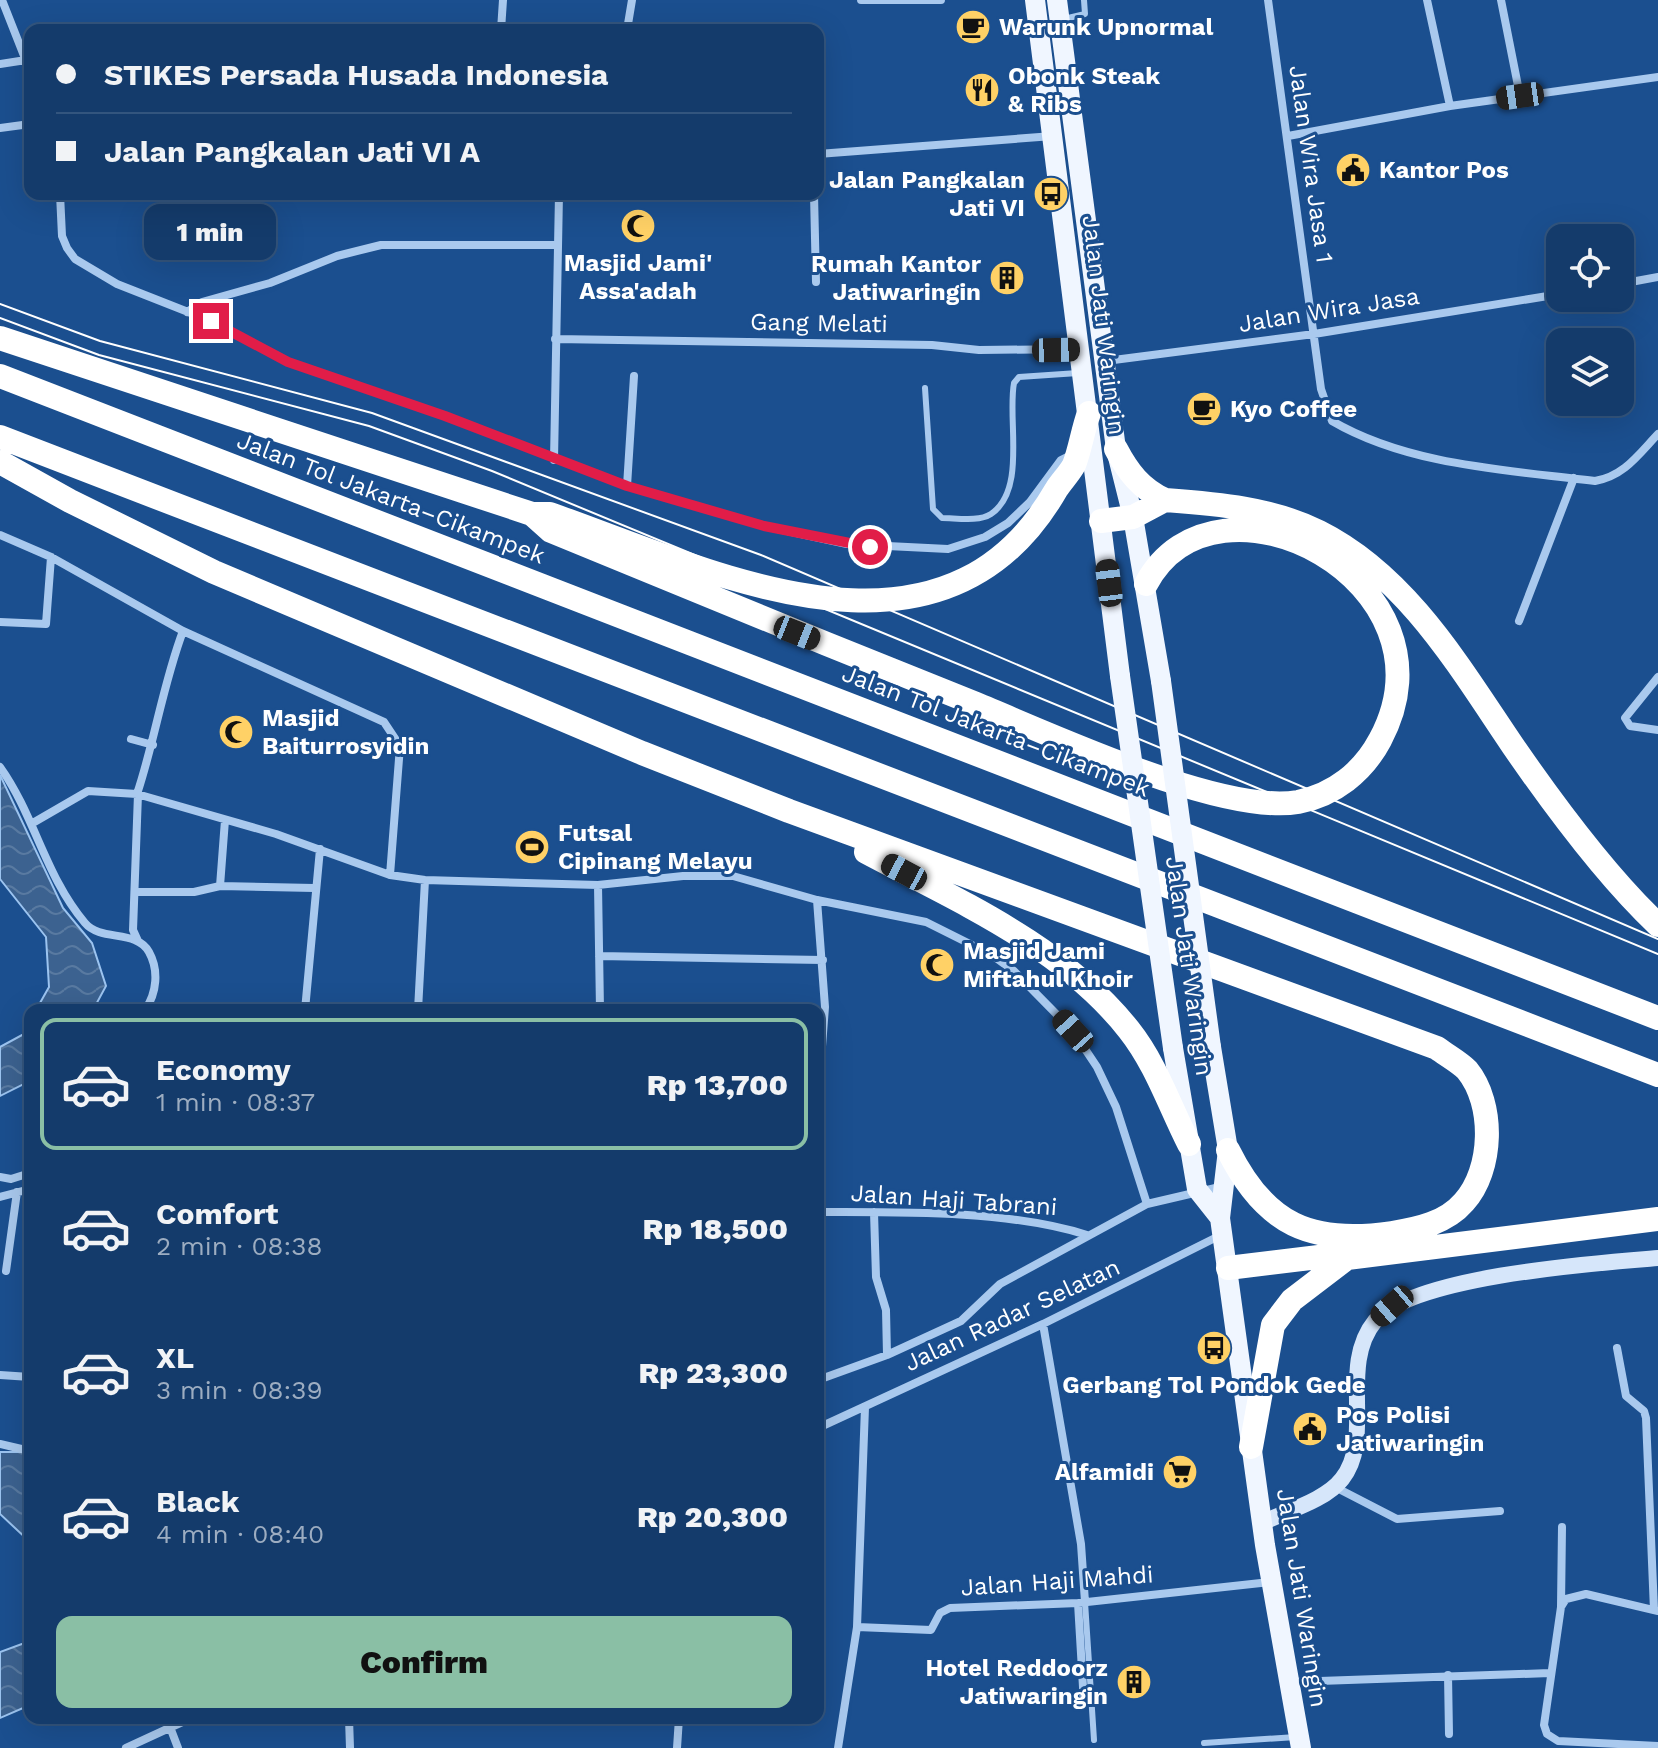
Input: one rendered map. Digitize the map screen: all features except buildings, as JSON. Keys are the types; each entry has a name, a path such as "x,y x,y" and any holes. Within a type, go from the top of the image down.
{"highway":[{"path":"0,338 532,514 550,514 774,589 856,603 886,603 923,597 952,586 994,562 1040,516 1074,464 1089,413"},
{"name":"Jalan Tol Jakarta–Cikampek","path":"0,376 1658,1018"},
{"path":"0,437 1658,1075"},
{"path":"1116,449 1135,480 1165,500 1269,514 1316,530 1361,557 1427,626 1562,810 1622,887 1658,925"},
{"path":"0,462 70,501 214,572 371,641 789,811 1437,1048 1466,1070 1479,1093 1486,1122 1483,1172 1464,1202 1442,1220 1412,1230 1370,1236 1319,1234 1285,1221 1257,1199 1228,1150"},
{"path":"1101,521 1133,517 1165,500"},
{"path":"532,514 551,531 703,594 1042,731 1233,799 1276,803 1311,798 1336,788 1366,762 1388,725 1395,700 1397,669 1389,624 1375,599 1354,575 1300,544 1260,534 1228,532 1203,535 1175,548 1146,584"},
{"path":"703,594 774,589"},
{"path":"789,811 992,919 1060,964 1130,1031 1152,1066 1189,1144"},
{"path":"1228,1268 1327,1256 1347,1258 1658,1219"},
{"path":"1251,1447 1273,1325 1292,1300 1347,1258"}],"main road":[{"name":"Jalan Jati Waringin","path":"1035,0 1120,676 1173,1048 1197,1189 1221,1227"},
{"name":"Jalan Jati Waringin","path":"1058,10 1116,449 1146,584 1228,1150 1221,1227 1271,1582 1300,1742"}],"street":[{"path":"2,0 5,20 24,56"},
{"path":"501,24 503,0"},
{"path":"628,24 632,0"},
{"path":"861,0 941,0"},
{"name":"Jalan Wira Jasa 1","path":"1268,0 1321,389 1332,421 1356,435 1415,453 1595,481 1613,478 1658,434"},
{"path":"1427,0 1450,106"},
{"path":"1501,0 1520,96"},
{"path":"0,64 24,60"},
{"path":"1288,136 1450,106 1658,77"},
{"path":"0,128 24,125"},
{"path":"824,154 1054,136"},
{"path":"60,200 62,236 75,259 117,284 187,312 288,362 445,416 627,486 764,526 847,544 948,549 985,537 1008,523 1030,502 1061,460 1076,452"},
{"path":"554,460 559,200"},
{"path":"814,200 816,282"},
{"path":"187,312 202,302 270,283 356,249 381,245 558,245"},
{"path":"1634,281 1658,277"},
{"name":"Jalan Wira Jasa","path":"1103,361 1314,334 1546,296"},
{"name":"Gang Melati","path":"555,339 932,345 979,350 1081,349"},
{"path":"627,486 634,376"},
{"path":"1519,621 1574,478"},
{"path":"0,535 51,557 183,631 360,710 390,728 400,746 390,875"},
{"path":"0,622 46,624 51,557"},
{"path":"148,1004 156,985 156,972 151,956 133,930 137,794 153,745 171,664 183,631"},
{"path":"1658,677 1625,718 1630,726 1658,730"},
{"path":"131,739 153,745"},
{"path":"0,767 31,824 46,864 85,923 101,935 138,941"},
{"path":"31,824 88,791 137,794 320,849 390,875 425,880 598,885 695,875 733,876 817,900 926,922 992,955 1039,992 1073,1031 1097,1067 1116,1107 1147,1204"},
{"path":"220,886 225,820"},
{"path":"305,1004 320,849"},
{"path":"418,1004 425,880"},
{"path":"598,885 600,1004"},
{"path":"135,892 194,892 220,886 314,888"},
{"path":"817,900 823,960 824,1020"},
{"path":"599,956 823,960"},
{"path":"0,1177 11,1179 24,1175"},
{"path":"824,1378 887,1355 961,1321 1000,1284 1147,1204 1197,1189 1225,1186"},
{"path":"0,1197 24,1190"},
{"path":"6,1271 17,1192"},
{"name":"Jalan Haji Tabrani","path":"824,1212 874,1212 1030,1222 1058,1225 1087,1235"},
{"path":"874,1212 876,1277 886,1310 887,1355"},
{"name":"Jalan Radar Selatan","path":"824,1425 1043,1324 1221,1227"},
{"path":"1262,1523 1334,1487 1342,1479 1353,1453 1359,1356 1365,1336 1392,1306 1433,1290 1551,1269 1658,1258"},
{"path":"1043,1324 1081,1544 1084,1704"},
{"path":"1561,1607 1566,1599 1579,1594 1656,1611 1653,1476 1644,1411 1626,1396 1617,1348"},
{"path":"0,1375 24,1377"},
{"path":"838,1748 857,1627 865,1407"},
{"path":"0,1444 24,1450"},
{"path":"1334,1487 1397,1519 1500,1511"},
{"path":"1562,1527 1561,1607 1544,1725 1551,1737 1658,1746"},
{"name":"Jalan Haji Mahdi","path":"857,1627 931,1630 940,1613 950,1608 1082,1602 1271,1582"},
{"path":"1289,1682 1550,1673"},
{"path":"1448,1675 1449,1734"},
{"path":"126,1748 177,1724"},
{"path":"349,1724 350,1748"},
{"path":"677,1748 679,1724"},
{"path":"170,1727 178,1748"}],"lane":[{"path":"1058,10 1085,14 1084,0"},
{"path":"925,388 933,509 942,518 972,518 990,515 1003,501 1013,476 1014,383 1019,377 1084,372"},
{"path":"1082,1602 1094,1740"},
{"path":"1204,1743 1300,1742"}],"water":[{"path":"0,775 63,908 92,943 106,986 96,1004 39,1004 49,987 46,937 0,879"},
{"path":"24,1034 24,1084 0,1096 0,1047"},
{"path":"0,1452 24,1452 24,1536 0,1514"},
{"path":"24,1643 24,1708 0,1718 0,1652"}],"tram line":[{"path":"0,304 100,341 372,413 761,555 1658,939"},
{"path":"0,318 99,355 369,426 492,471 1658,954"}],"place":[{"name":"Warunk Upnormal","path":"973,27"},
{"name":"Obonk Steak & Ribs","path":"982,90"},
{"name":"Kantor Pos","path":"1353,170"},
{"name":"Jalan Pangkalan Jati VI","path":"1051,194"},
{"name":"Masjid Jami' Assa'adah","path":"638,226"},
{"name":"Rumah Kantor Jatiwaringin","path":"1007,278"},
{"name":"Kyo Coffee","path":"1204,409"},
{"name":"Masjid Baiturrosyidin","path":"236,732"},
{"name":"Futsal Cipinang Melayu","path":"532,847"},
{"name":"Masjid Jami Miftahul Khoir","path":"937,965"},
{"name":"Gerbang Tol Pondok Gede","path":"1214,1348"},
{"name":"Pos Polisi Jatiwaringin","path":"1310,1429"},
{"name":"Alfamidi","path":"1180,1472"},
{"name":"Hotel Reddoorz Jatiwaringin","path":"1134,1682"}],"route":[{"path":"211,321 288,362 445,416 562,464 764,526 870,547"}]}
